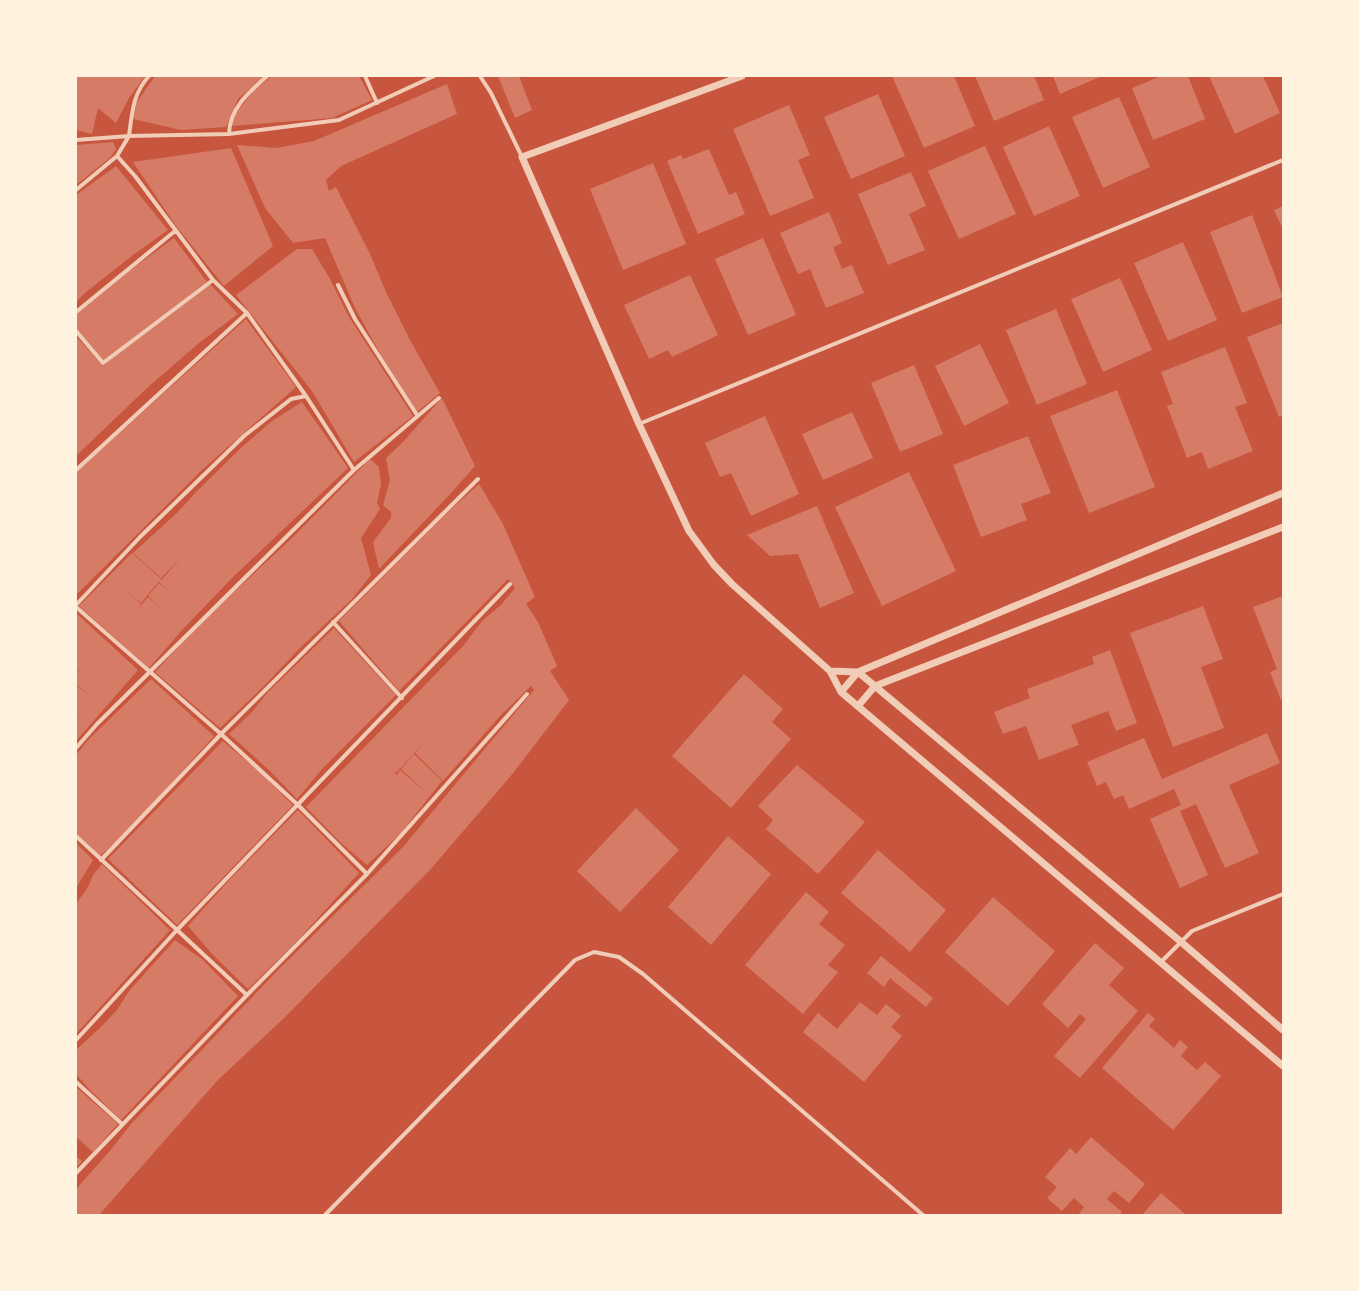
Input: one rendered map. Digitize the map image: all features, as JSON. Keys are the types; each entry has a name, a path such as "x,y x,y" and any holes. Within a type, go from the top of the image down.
{"street":[{"path":"76,190 117,156 129,136 134,98 143,82 149,76"},
{"path":"228,134 228,126 232,116 248,93 267,76"},
{"path":"365,76 377,103"},
{"path":"76,140 129,136 228,134 339,120 434,76"},
{"path":"480,76 491,94 522,157 639,424 689,531 701,550 732,584 830,671 841,692 1283,1066"},
{"path":"522,157 742,76"},
{"path":"117,156 135,176 213,280 247,314 306,396 354,470"},
{"path":"639,424 1283,160"},
{"path":"76,312 175,231"},
{"path":"76,331 103,363 213,280"},
{"path":"338,285 355,319 417,415"},
{"path":"76,470 247,314"},
{"path":"306,396 291,399 244,436 140,537 76,606 221,734 298,805 367,874"},
{"path":"76,748 149,672 354,470 417,415 439,398"},
{"path":"101,860 221,734 478,479"},
{"path":"830,671 858,672 1283,493"},
{"path":"858,706 874,686 1283,527"},
{"path":"76,1040 177,930 402,698 510,584"},
{"path":"334,622 402,698"},
{"path":"858,672 1180,941 1283,1030"},
{"path":"841,692 858,672"},
{"path":"76,1174 122,1124 247,995 367,874 527,694"},
{"path":"76,836 247,995"},
{"path":"1161,962 1180,941 1192,931 1283,894"},
{"path":"325,1215 575,960 594,952 619,957 643,974 923,1215"},
{"path":"76,1082 122,1124"}],"building":[{"path":"76,76 145,76 129,98 116,123 98,108 92,134 76,130"},
{"path":"155,76 264,76 238,99 226,127 181,130 133,119 137,102"},
{"path":"272,76 359,76 372,100 332,118 231,126 233,117 254,90"},
{"path":"498,76 519,76 532,110 515,118"},
{"path":"892,76 954,76 975,126 924,148"},
{"path":"975,76 1034,76 1044,100 994,121"},
{"path":"1053,76 1102,76 1060,94"},
{"path":"1161,76 1188,76 1205,119 1153,140 1132,88"},
{"path":"1209,76 1263,76 1280,113 1235,134"},
{"path":"447,84 457,114 341,166 326,180 329,191 336,187 370,254 386,292 410,340 440,393 417,412 382,357 355,308 325,238 293,243 265,208 237,145 276,148 314,141"},
{"path":"878,94 905,156 851,179 824,117"},
{"path":"1119,97 1150,167 1103,188 1072,117"},
{"path":"789,105 810,155 798,160 814,198 770,216 733,129"},
{"path":"1049,126 1080,196 1034,216 1003,147"},
{"path":"113,142 116,149 111,157 76,185 76,145"},
{"path":"985,146 1016,214 959,239 928,171"},
{"path":"231,148 273,246 224,286 176,226 133,162"},
{"path":"709,149 729,195 736,192 745,214 698,234 667,161 681,155 683,159"},
{"path":"653,163 686,244 623,270 590,189"},
{"path":"116,166 168,230 133,255 86,292 76,302 76,195"},
{"path":"911,172 926,206 909,214 925,250 888,265 858,194"},
{"path":"1283,206 1283,229 1274,210"},
{"path":"829,212 842,243 833,247 842,269 852,265 864,293 826,308 810,269 798,274 780,233"},
{"path":"1252,215 1283,297 1242,313 1210,232"},
{"path":"174,238 207,282 103,361 76,329 76,314 121,277"},
{"path":"763,238 796,315 748,335 715,259"},
{"path":"1183,242 1217,320 1168,341 1134,263"},
{"path":"297,249 312,249 329,277 349,317 413,416 354,462 312,391 236,295"},
{"path":"690,275 718,335 672,357 668,350 649,359 624,305"},
{"path":"1120,278 1152,350 1103,372 1071,299"},
{"path":"210,284 238,314 199,343 147,388 76,456 76,336 103,366 130,343"},
{"path":"1056,309 1087,384 1037,405 1006,330"},
{"path":"246,319 296,387 202,470 76,595 76,472"},
{"path":"1283,323 1283,415 1279,417 1247,337"},
{"path":"980,344 1009,403 964,426 935,366"},
{"path":"1225,347 1247,403 1235,407 1253,451 1208,469 1202,452 1187,458 1167,406 1173,404 1161,372"},
{"path":"914,365 943,434 900,452 871,383"},
{"path":"1117,390 1155,487 1089,513 1050,416"},
{"path":"442,398 475,466 379,569 373,542 391,518 391,512 383,505 390,480 386,458 403,442"},
{"path":"302,402 348,468 232,578 183,629 149,668 79,606 132,553 164,581 162,579 182,557 161,578 133,553 178,512 242,447 272,421","holes":["161,579 159,582 177,599 159,583 148,596 164,612 148,597 136,611 141,604 124,589 141,603"]},
{"path":"852,412 873,458 823,480 802,434"},
{"path":"765,416 799,494 751,516 731,473 720,477 705,443"},
{"path":"1028,436 1051,493 1021,504 1027,520 981,537 953,465"},
{"path":"370,459 379,467 381,484 377,503 380,509 361,538 371,575 352,599 300,648 262,688 220,728 155,672 197,626 290,540"},
{"path":"909,472 956,571 882,606 835,507"},
{"path":"479,484 503,524 535,597 526,604 538,622 557,666 550,671 569,700 514,772 429,871 283,1019 217,1081 99,1215 76,1215 76,1189 109,1152 131,1124 280,968 403,847 534,690 531,686 501,715 443,781 415,753 427,739 396,773 392,770 397,775 400,770 429,795 401,769 414,754 442,781 400,834 367,865 341,843 306,807 464,645 482,621 501,605 515,588 508,579 399,691 339,621 448,512"},
{"path":"817,506 854,593 820,608 798,554 770,556 747,535"},
{"path":"1283,596 1283,699 1281,700 1270,672 1277,669 1253,607"},
{"path":"1203,606 1223,659 1201,667 1224,728 1173,747 1130,633"},
{"path":"76,613 138,670 76,741 76,715 81,719 76,714 76,685 95,700 76,684 76,669 81,673 76,668"},
{"path":"334,628 396,695 322,769 297,799 270,771 229,734 252,712 268,692"},
{"path":"1110,650 1137,723 1116,731 1108,711 1071,725 1079,745 1039,760 1026,726 1003,734 994,712 1030,698 1027,689 1094,664 1092,657"},
{"path":"744,674 783,709 772,722 791,739 731,808 672,756"},
{"path":"151,679 214,736 128,831 100,856 76,833 76,755 89,739"},
{"path":"1267,733 1280,763 1229,785 1259,853 1225,868 1196,804 1180,811 1208,875 1180,888 1150,819 1181,805 1174,789 1129,809 1123,795 1114,799 1106,782 1097,786 1087,762 1144,738 1162,779"},
{"path":"223,741 260,772 293,805 177,925 108,859"},
{"path":"797,765 865,822 818,874 766,829 773,820 758,806"},
{"path":"636,808 679,850 620,912 577,871"},
{"path":"298,810 359,873 298,940 248,989 213,955 188,926 231,878"},
{"path":"728,836 771,874 711,945 668,907"},
{"path":"76,843 93,860 76,888"},
{"path":"878,850 946,910 910,952 841,893"},
{"path":"102,864 170,930 76,1034 76,904 88,887 93,875"},
{"path":"806,892 829,912 819,924 845,945 828,965 838,972 803,1014 745,965"},
{"path":"993,897 1055,951 1008,1006 945,952"},
{"path":"175,940 203,960 238,996 121,1120 76,1074 76,1050 117,1010 129,991"},
{"path":"1095,943 1124,968 1109,985 1138,1011 1080,1078 1054,1056 1086,1019 1080,1014 1068,1028 1042,1004"},
{"path":"881,956 933,998 926,1007 890,978 884,987 867,973"},
{"path":"860,1002 877,1015 886,1004 901,1016 891,1027 902,1036 864,1082 803,1032 818,1013 837,1029"},
{"path":"1148,1013 1155,1019 1149,1026 1174,1048 1180,1040 1188,1047 1181,1056 1197,1070 1205,1062 1221,1076 1173,1130 1102,1068"},
{"path":"76,1087 118,1124 93,1152 76,1137"},
{"path":"1091,1137 1145,1184 1129,1203 1114,1191 1107,1199 1122,1212 1119,1215 1078,1215 1084,1207 1074,1198 1062,1211 1047,1198 1057,1187 1045,1177 1070,1148 1076,1154"},
{"path":"76,1156 82,1161 76,1168"},
{"path":"1161,1193 1186,1215 1142,1215"}]}
